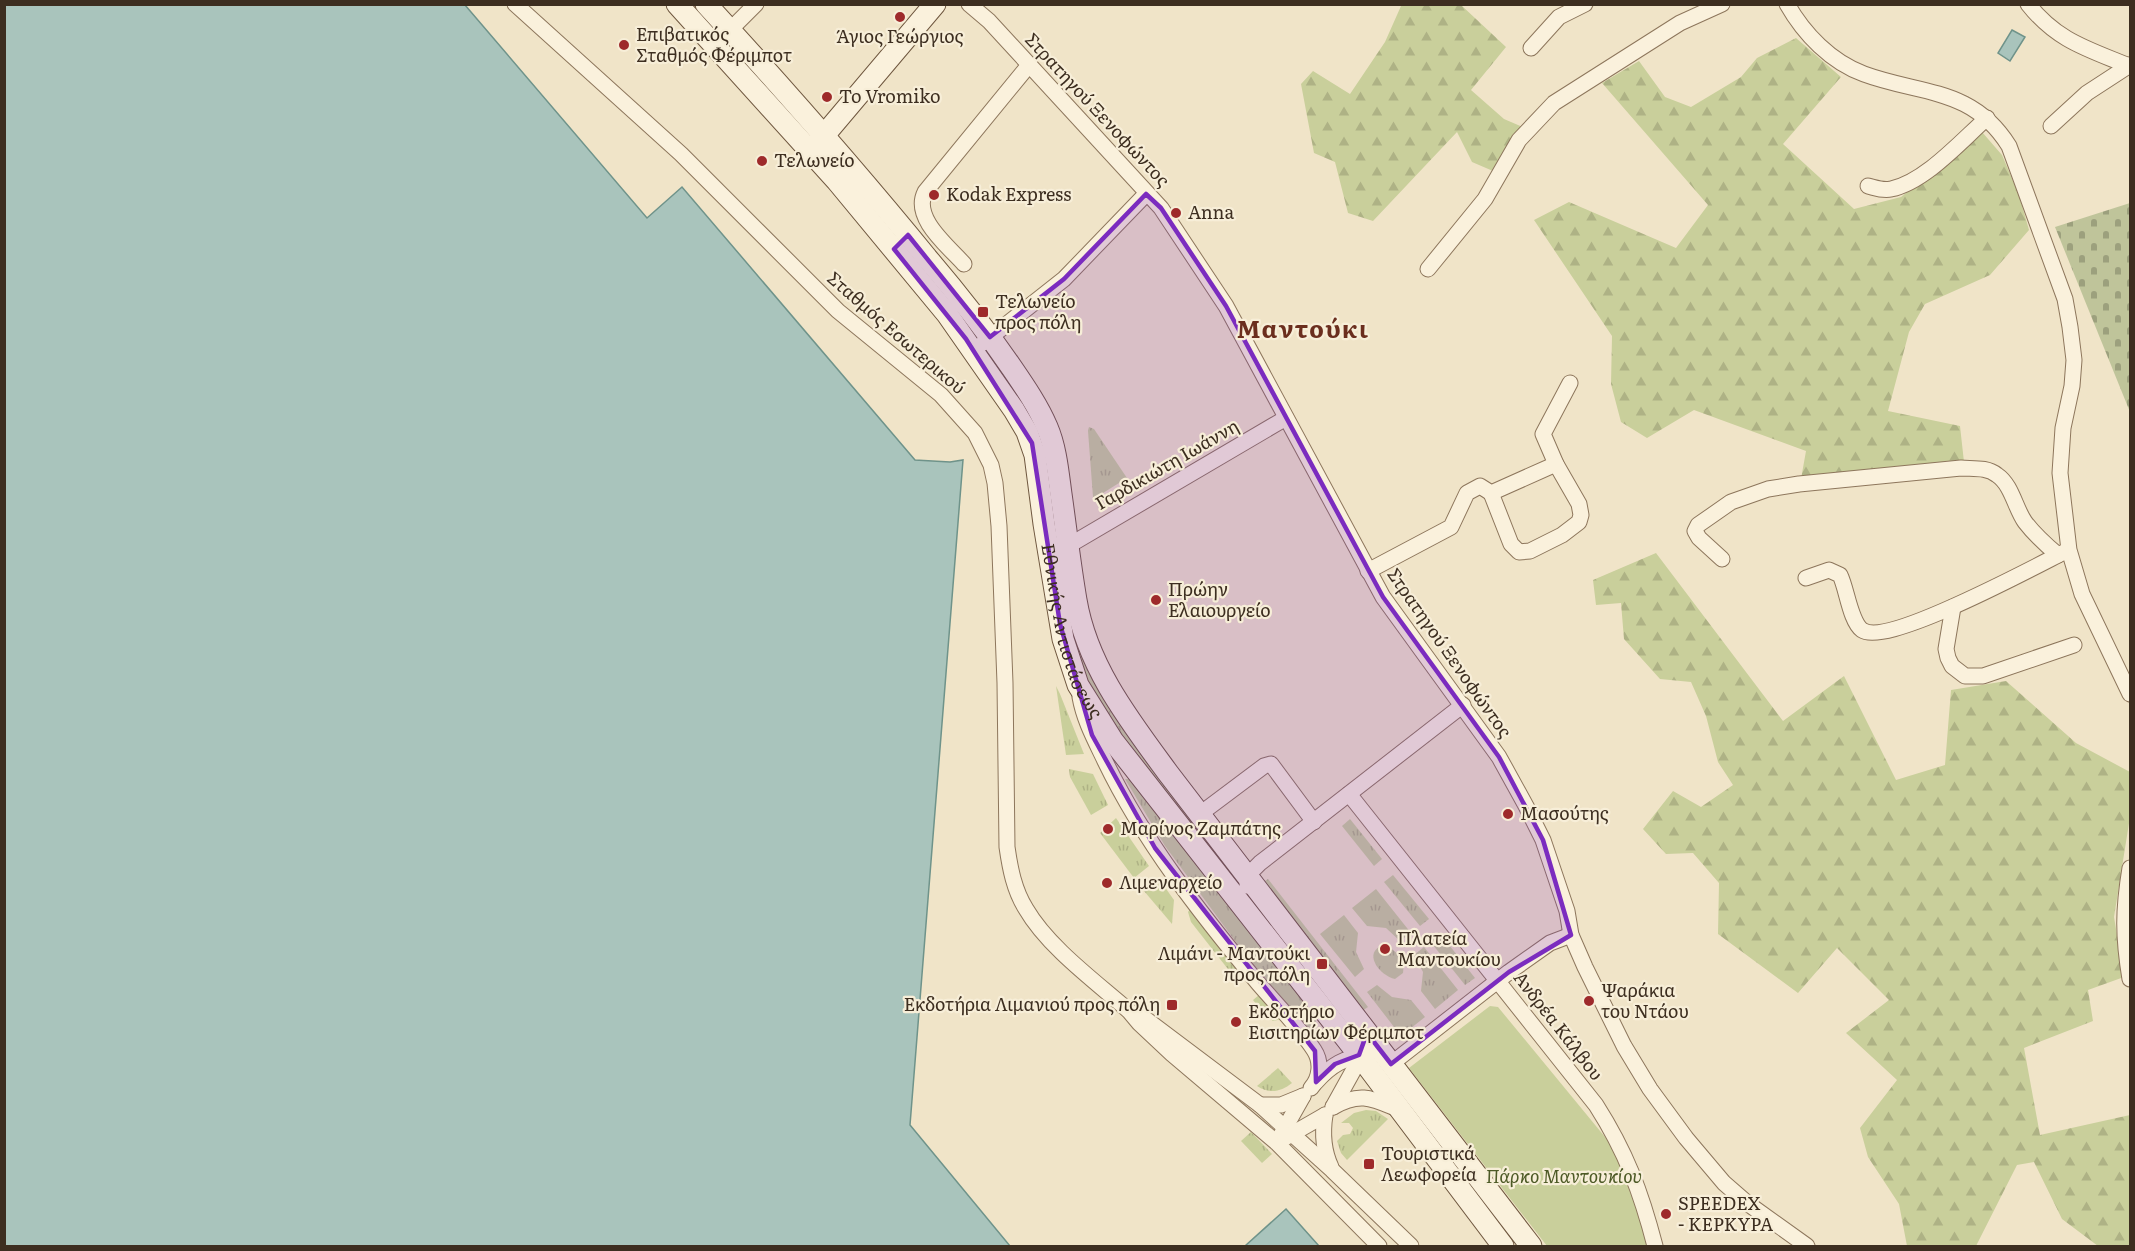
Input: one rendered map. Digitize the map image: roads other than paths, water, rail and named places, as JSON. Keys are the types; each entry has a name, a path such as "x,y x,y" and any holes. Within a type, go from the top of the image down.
{"main road":[{"name":"Εθνικής Αντιστάσεως","path":"677,4 714,46 818,143"},
{"name":"Εθνικής Αντιστάσεως","path":"706,4 982,344 1035,403 1047,426 1054,451 1079,619 1093,657 1107,684 1138,732 1531,1246"},
{"path":"818,143 935,4"},
{"name":"Εθνικής Αντιστάσεως","path":"982,344 1010,403 1027,432 1035,455 1062,631 1078,685 1113,741 1359,1055 1503,1246"},
{"path":"1044,524 1065,522"}],"street":[{"name":"Σταθμός Εσωτερικού","path":"515,4 681,154 838,311 941,395 975,433 991,465 999,526 1007,847 1010,867 1018,894 1036,924 1054,944 1130,1011"},
{"path":"714,46 756,4"},
{"name":"Στρατηγού Ξενοφώντος","path":"969,4 989,21 1161,208 1226,306 1383,597 1499,757 1543,840 1567,911 1571,935 1624,1046 1650,1089 1706,1161 1734,1192 1807,1246"},
{"path":"1531,48 1559,18 1585,4"},
{"path":"1428,269 1485,199 1519,140 1554,103 1680,23 1722,4"},
{"path":"1787,4 1809,35 1826,52 1844,64 1864,74 1924,89 1966,104 1987,118 2000,131 2009,146 2067,309 2074,360 2072,386 2063,428 2060,473 2064,552 2130,694"},
{"path":"2028,4 2038,17 2060,36 2130,66"},
{"path":"964,264 924,219 921,200 925,192 1029,65"},
{"path":"2051,126 2088,93 2130,66"},
{"path":"1868,186 1879,190 1889,190 1904,186 1926,172 1987,118"},
{"path":"982,344 1064,279 1146,194"},
{"path":"901,242 924,219"},
{"path":"1368,571 1450,527 1467,493 1480,486 1491,493 1511,544 1519,552 1530,551 1562,535 1579,522 1580,504 1557,464 1544,434 1570,382"},
{"name":"Γαρδικιώτη Ιωάννη","path":"1068,546 1286,418"},
{"path":"1491,493 1557,464"},
{"path":"1722,559 1699,538 1695,531 1698,525 1731,502 1749,495 1799,484 1961,468 1980,469 1997,474 2008,489 2024,521 2038,537 2064,552"},
{"path":"1806,578 1829,570 1839,575 1856,622 1863,631 1880,633 1935,615 2064,552"},
{"path":"1953,607 1947,649 1948,658 1952,666 1965,676 1983,676 2074,645"},
{"path":"1078,685 1086,721 1126,802 1155,848 1216,930 1315,1051 1319,1071 1289,1130 1277,1143"},
{"path":"1246,912 1248,875 1463,705"},
{"path":"1200,814 1264,766 1270,764 1314,822"},
{"name":"Ανδρέα Κάλβου","path":"1350,794 1596,1105 1632,1170 1655,1246"},
{"path":"2130,868 2124,913 2130,973"},
{"path":"1260,1105 1281,1105 1310,1089 1335,1064 1350,1057 1374,1055 1389,1062 1551,943 1571,935"},
{"path":"1130,1011 1157,1026 1260,1105 1411,1246"},
{"path":"1130,1011 1139,1023 1172,1054 1277,1143 1379,1246"},
{"path":"1332,1170 1326,1156 1322,1132 1329,1111 1353,1071 1364,1041 1365,1030"},
{"path":"1289,1130 1350,1098 1365,1097 1400,1110"}],"water":[{"path":"5,4 465,5 647,218 682,187 915,460 950,462 963,460 910,1125 1010,1246 5,1246"},
{"path":"2012,30 2025,37 2010,61 1998,53"},
{"path":"1286,1209 1319,1246 1245,1246"}],"place":[{"name":"Άγιος Γεώργιος","path":"900,17"},
{"name":"Επιβατικός Σταθμός Φέριμποτ","path":"624,45"},
{"name":"To Vromiko","path":"827,97"},
{"name":"Τελωνείο","path":"762,161"},
{"name":"Kodak Express","path":"934,195"},
{"name":"Anna","path":"1176,213"},
{"name":"Τελωνείο προς πόλη","path":"983,312"},
{"name":"Πρώην Ελαιουργείο","path":"1156,600"},
{"name":"Μασούτης","path":"1508,814"},
{"name":"Μαρίνος Ζαμπάτης","path":"1108,829"},
{"name":"Λιμεναρχείο","path":"1107,883"},
{"name":"Πλατεία Μαντουκίου","path":"1385,949"},
{"name":"Λιμάνι - Μαντούκι προς πόλη","path":"1322,964"},
{"name":"Ψαράκια του Ντάου","path":"1589,1001"},
{"name":"Εκδοτήρια Λιμανιού προς πόλη","path":"1172,1005"},
{"name":"Εκδοτήριο Εισιτηρίων Φέριμποτ","path":"1236,1022"},
{"name":"Τουριστικά Λεωφορεία","path":"1369,1164"},
{"name":"SPEEDEX - ΚΕΡΚΥΡΑ","path":"1666,1214"}],"district":[{"name":"Μαντούκι","path":"1303,330"}],"park label":[{"name":"Πάρκο Μαντουκίου","path":"1564,1177"}]}
